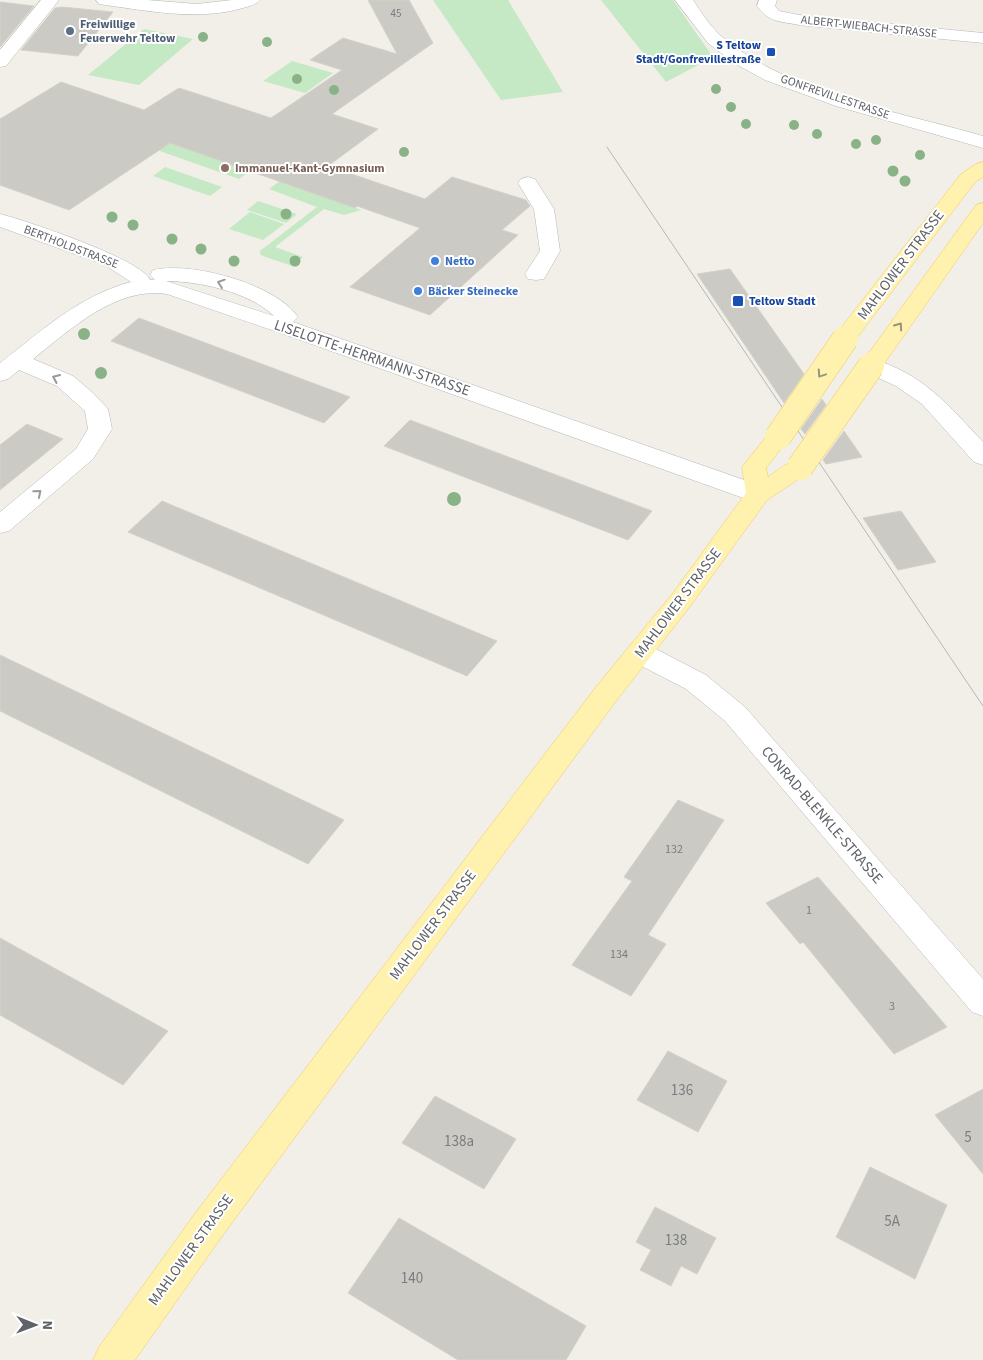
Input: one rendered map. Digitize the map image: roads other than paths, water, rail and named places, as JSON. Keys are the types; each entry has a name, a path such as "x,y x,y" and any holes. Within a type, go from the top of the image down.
{"main road":[{"name":"MAHLOWER STRASSE","path":"758,494 754,467 778,437 848,334 968,178 983,168"},
{"name":"MAHLOWER STRASSE","path":"112,1360 207,1227 588,718 682,599 758,494 800,467 825,429 983,209"}],"street":[{"path":"0,62 50,0"},
{"path":"105,0 189,8 227,7 251,0"},
{"name":"GONFREVILLESTRASSE","path":"684,0 703,27 715,39 742,60 766,72 824,96 983,142"},
{"name":"ALBERT-WIEBACH-STRASSE","path":"768,0 766,6 773,14 799,20 983,38"},
{"path":"528,183 544,209 550,251 536,274"},
{"name":"BERTHOLDSTRASSE","path":"0,220 112,261 140,279"},
{"path":"106,297 118,288 140,279 169,274 204,278 224,284 272,304 285,314 297,331"},
{"name":"LISELOTTE-HERRMANN-STRASSE","path":"9,367 106,297 133,288 154,285 172,289 297,331 758,494"},
{"path":"871,366 904,381 930,399 983,457"},
{"path":"0,524 85,454 100,429 96,409 65,381 9,367"},
{"name":"CONRAD-BLENKLE-STRASSE","path":"640,652 696,682 735,714 983,1002"}],"tram line":[{"path":"607,147 983,706"}],"place":[{"name":"Freiwillige Feuerwehr Teltow","path":"70,31"},
{"name":"S Teltow Stadt/Gonfrevillestraße","path":"771,52"},
{"name":"Immanuel-Kant-Gymnasium","path":"225,168"},
{"name":"Netto","path":"435,261"},
{"name":"Bäcker Steinecke","path":"418,291"},
{"name":"Teltow Stadt","path":"738,301"}]}
